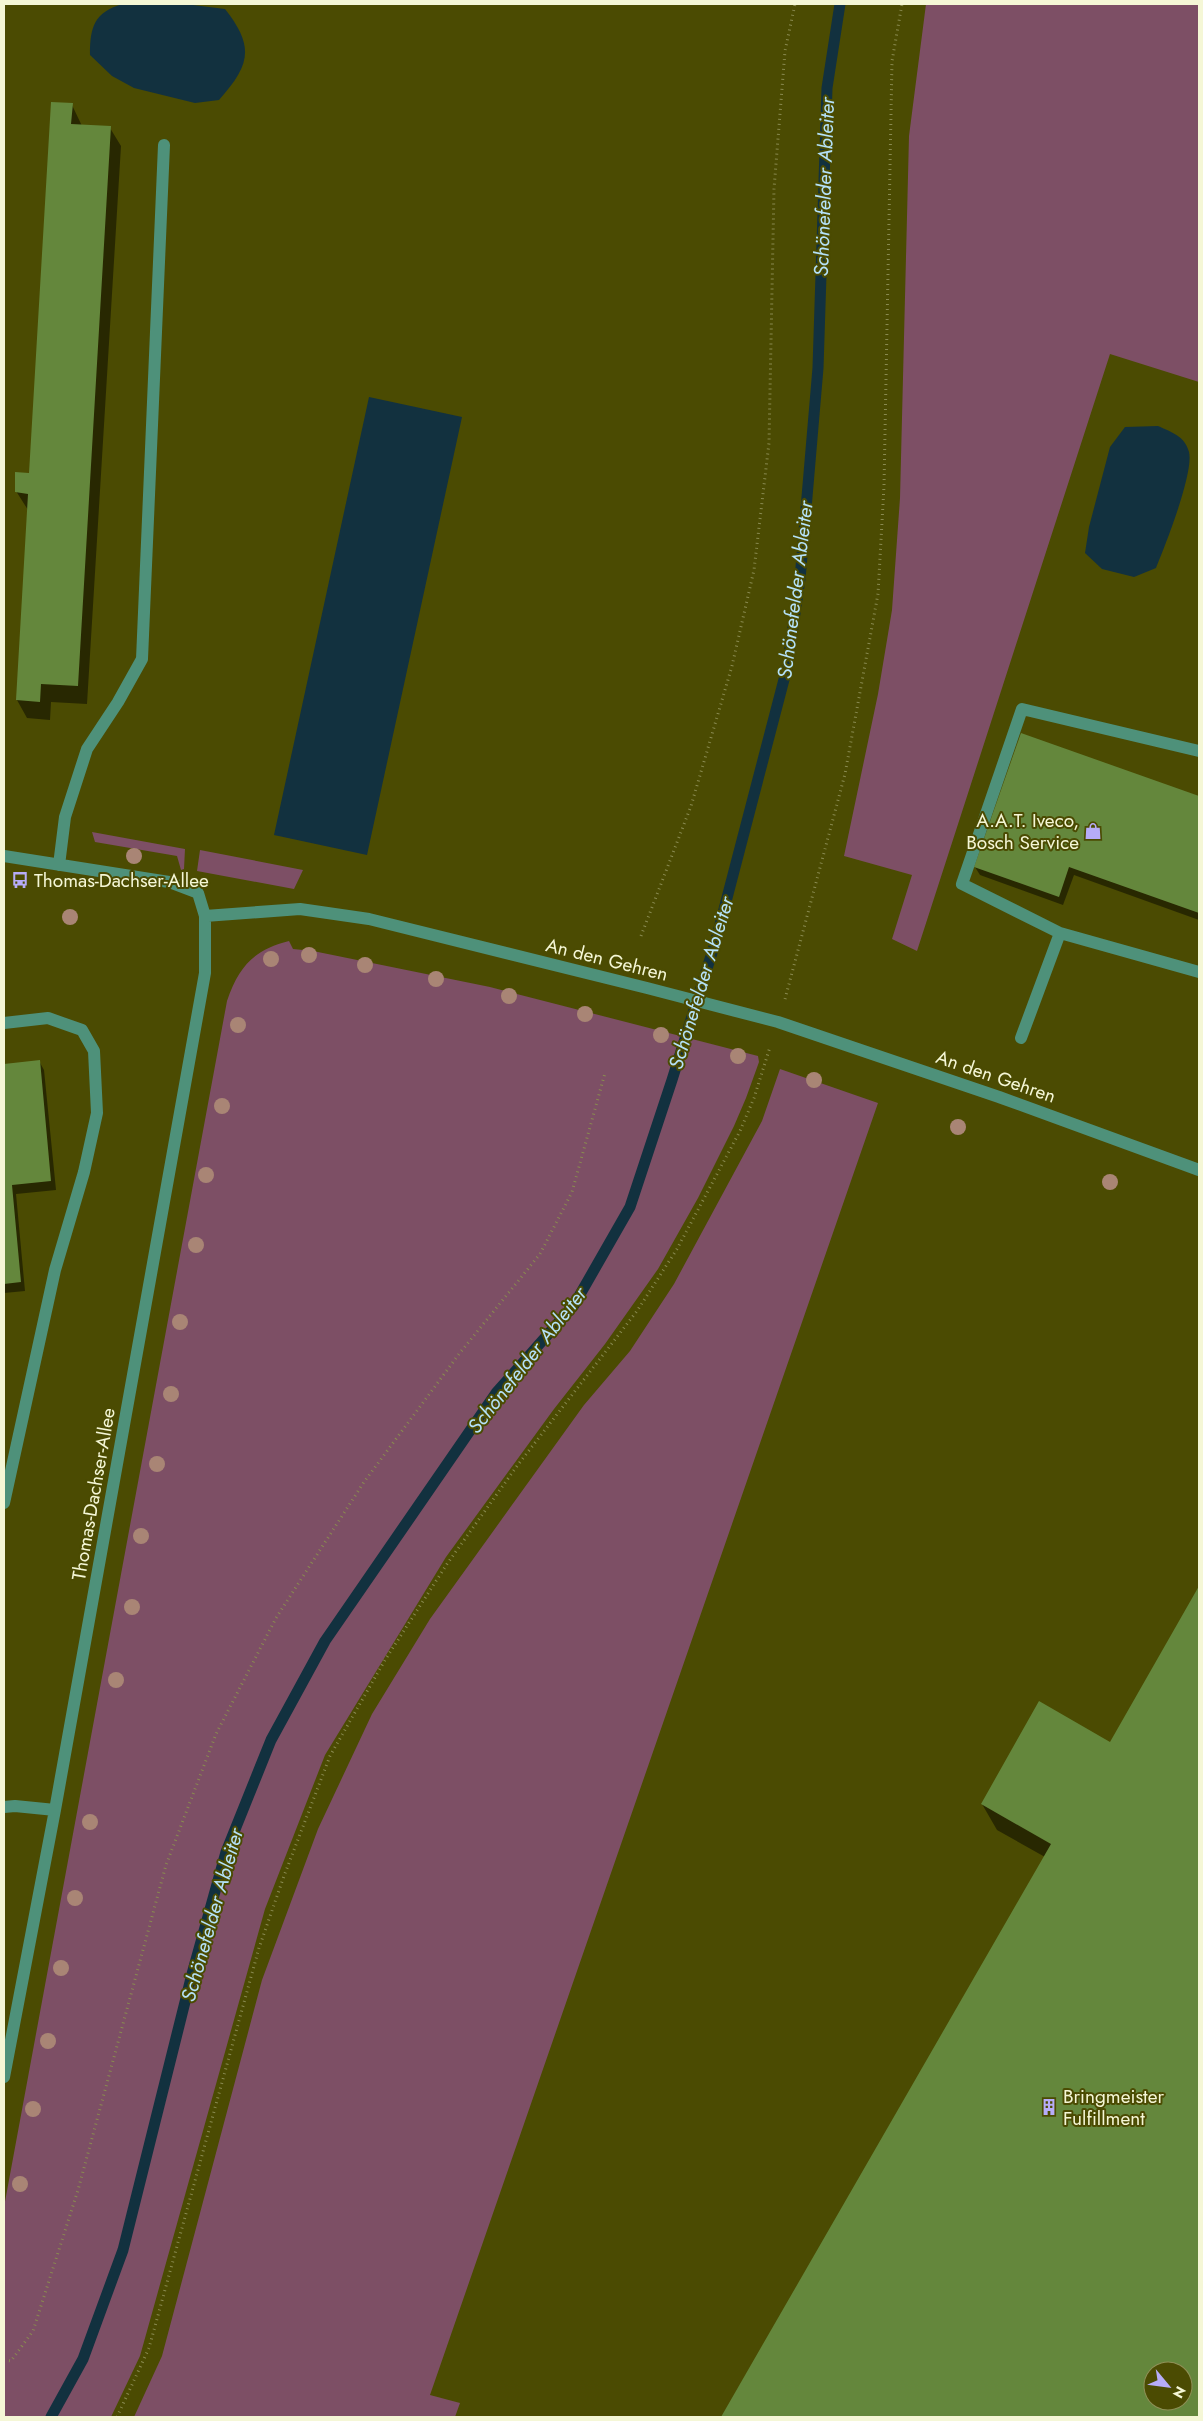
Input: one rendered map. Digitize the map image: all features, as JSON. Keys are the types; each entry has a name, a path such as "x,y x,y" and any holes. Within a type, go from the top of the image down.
{"street":[{"path":"59,865 65,817 87,749 118,702 142,659 164,145"},
{"path":"1199,751 1022,709 962,884 1060,933 1199,972"},
{"path":"4,856 169,882 198,893 206,916"},
{"name":"An den Gehren","path":"206,916 300,909 369,919 647,988 778,1022 1043,1112 1199,1170"},
{"name":"Thomas-Dachser-Allee","path":"4,2078 55,1810 205,973 206,916"},
{"path":"1021,1038 1060,933"},
{"path":"4,1022 48,1018 82,1030 94,1051 98,1113 84,1172 55,1270 4,1503"},
{"path":"4,1807 15,1806 55,1810"}],"path":[{"path":"641,936 691,806 732,666 754,570 769,443 774,189 785,51 795,4"},
{"path":"794,969 845,774 878,594 884,486 892,61 902,4"},
{"path":"117,2417 149,2348 259,1948 284,1876 330,1756 384,1660 447,1564 517,1466 612,1345 667,1265 740,1131 754,1098 778,1022"},
{"path":"4,2360 11,2361 33,2331 78,2190 166,1865 216,1734 276,1618 364,1482 459,1354 540,1254 572,1192 605,1073"}],"shaded area":[{"path":"926,4 1199,4 1199,382 1110,354 917,951 892,939 912,875 844,856 878,694 892,610 900,498 909,136"},
{"path":"92,832 185,849 184,869 181,870 177,856 95,842"},
{"path":"200,850 303,870 294,889 197,871"},
{"path":"289,941 293,949 313,951 490,987 758,1056 759,1062 734,1126 698,1198 658,1269 605,1344 554,1409 446,1557 325,1755 265,1909 140,2356 111,2417 4,2417 4,2207 227,1001 237,978 249,961 266,949"},
{"path":"780,1069 878,1103 430,2395 460,2403 455,2417 134,2417 162,2356 262,1980 318,1829 372,1714 430,1619 584,1405 630,1351 674,1284 762,1121"}],"water":[{"path":"123,4 185,4 225,9 241,34 245,56 237,76 219,100 195,103 134,88 112,76 90,55 91,36 96,22 106,11"},
{"path":"369,397 462,417 367,855 274,835"},
{"path":"1158,426 1181,438 1189,452 1187,476 1183,492 1160,558 1156,568 1134,577 1102,569 1085,553 1089,527 1110,447 1125,427"}],"building":[{"path":"51,102 73,103 71,124 111,126 78,686 41,684 40,702 16,700 28,494 15,492 15,472 29,473"},
{"name":"A.A.T. Iveco, Bosch Service","path":"1021,733 1199,796 1199,913 1069,867 1059,897 974,867"},
{"path":"40,1060 51,1181 12,1185 21,1282 4,1284 4,1064"},
{"name":"Bringmeister Fulfillment","path":"1199,1586 1199,2417 721,2417 1051,1844 981,1804 1039,1701 1110,1742"}],"waterway":[{"name":"Schönefelder Ableiter","path":"51,2417 83,2359 123,2250 192,1974 226,1852 271,1740 325,1641 496,1393 574,1305 630,1207 672,1080 716,940 787,668 800,579 818,368 827,88 840,4"}],"place":[{"name":"A.A.T. Iveco, Bosch Service","path":"1093,831"},
{"name":"Thomas-Dachser-Allee","path":"20,880"},
{"name":"Bringmeister Fulfillment","path":"1049,2107"}]}
